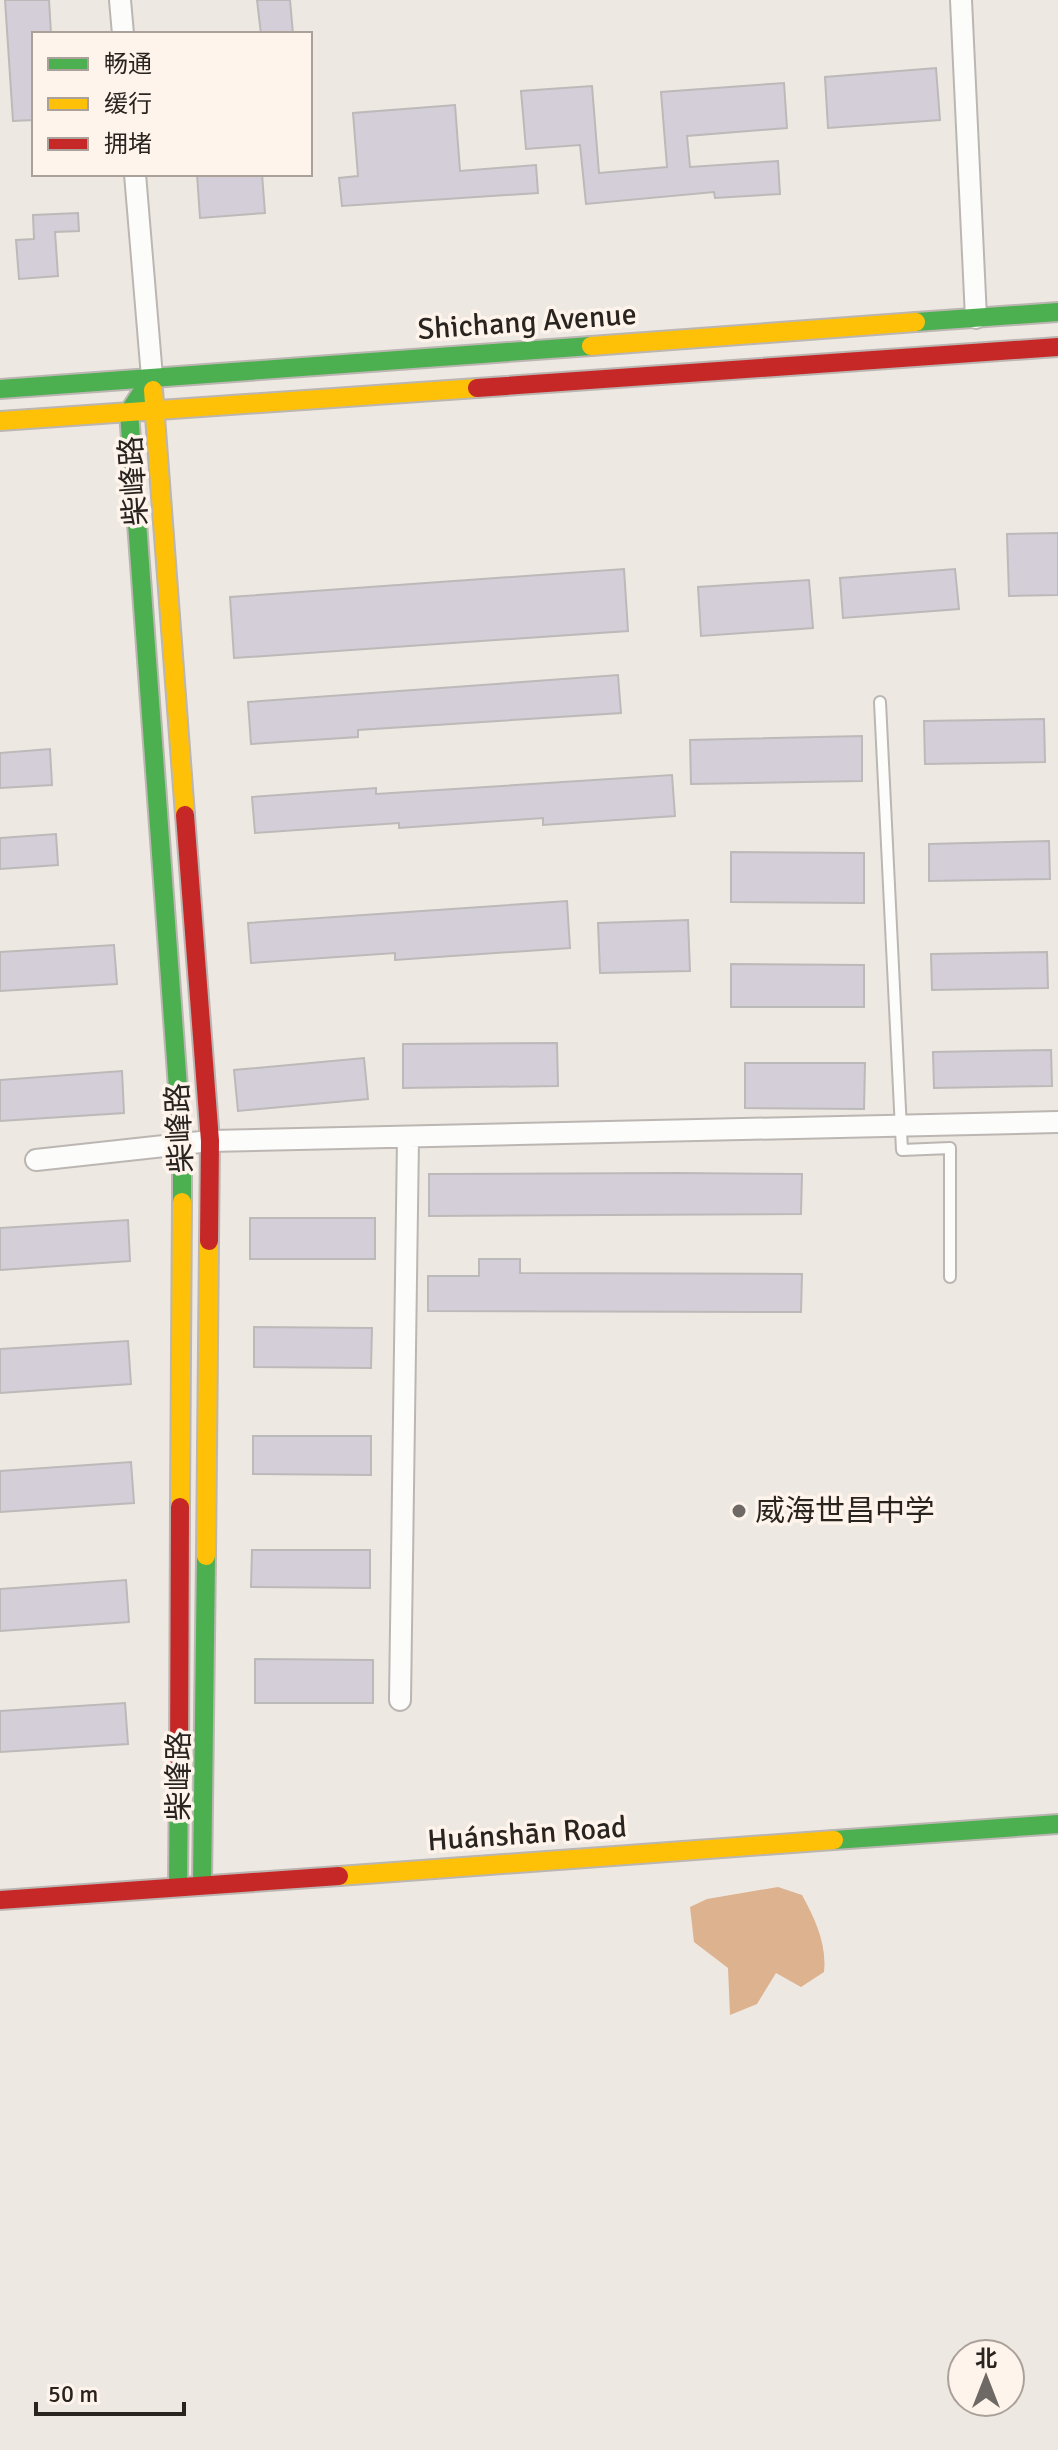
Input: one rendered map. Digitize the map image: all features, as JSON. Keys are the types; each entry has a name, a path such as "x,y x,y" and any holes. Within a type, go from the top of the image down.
{"main road":[{"name":"Shichang Avenue","path":"0,389 1058,312"},
{"name":"Shichang Avenue","path":"0,421 1058,347"},
{"name":"柴峰路","path":"152,377 210,1141 202,1885"},
{"name":"柴峰路","path":"152,377 129,412 182,1143 178,1887"},
{"name":"Huánshān Road","path":"0,1900 1058,1824"}],"street":[{"path":"120,0 123,32"},
{"path":"961,0 976,318"},
{"name":"柴峰路","path":"135,176 152,377"},
{"path":"36,1160 210,1141 901,1128 1058,1122"},
{"path":"400,1700 408,1138"}],"lane":[{"path":"880,702 902,1150 950,1148 950,1277"}],"shaded area":[{"path":"778,1887 802,1895 822,1942 824,1972 801,1987 776,1973 757,2004 730,2015 728,1968 694,1942 690,1907 707,1899"}],"building":[{"path":"5,0 49,0 51,32 32,32 32,120 13,121"},
{"path":"257,0 290,0 293,32 261,32"},
{"path":"936,68 940,120 828,128 825,77"},
{"path":"784,83 787,128 687,136 690,167 778,161 780,194 715,198 714,192 586,204 580,145 526,149 521,91 592,86 599,173 667,167 661,92"},
{"path":"455,105 460,171 536,165 538,193 342,206 339,178 358,176 353,113"},
{"path":"197,176 262,176 265,213 200,218"},
{"path":"78,213 79,231 55,232 58,276 19,279 16,240 34,239 33,215"},
{"path":"1058,533 1058,595 1009,596 1007,534"},
{"path":"624,569 628,631 234,658 230,597"},
{"path":"955,569 959,609 843,618 840,578"},
{"path":"809,580 813,628 701,636 698,587"},
{"path":"618,675 621,713 358,730 358,737 251,744 248,702"},
{"path":"1044,719 1045,762 925,764 924,721"},
{"path":"862,736 862,781 691,784 690,740"},
{"path":"50,749 52,785 0,788 0,753"},
{"path":"672,775 675,816 543,825 543,818 399,828 399,823 255,833 252,797 376,788 376,794"},
{"path":"56,834 58,865 0,869 0,838"},
{"path":"1049,841 1050,879 929,881 929,844"},
{"path":"731,852 864,853 864,903 731,902"},
{"path":"567,901 570,948 395,960 395,953 251,963 248,923"},
{"path":"688,920 690,971 600,973 598,923"},
{"path":"114,945 117,984 0,991 0,952"},
{"path":"1047,952 1048,988 932,990 931,954"},
{"path":"731,964 864,965 864,1007 731,1007"},
{"path":"557,1043 558,1086 403,1088 403,1044"},
{"path":"1051,1050 1052,1086 934,1088 933,1052"},
{"path":"364,1058 368,1099 238,1111 234,1070"},
{"path":"745,1063 865,1063 864,1109 745,1108"},
{"path":"122,1071 124,1113 0,1121 0,1080"},
{"path":"429,1174 802,1174 801,1214 429,1216"},
{"path":"250,1218 375,1218 375,1259 250,1259"},
{"path":"128,1220 130,1261 0,1270 0,1228"},
{"path":"479,1259 520,1259 520,1273 802,1274 801,1312 428,1311 428,1276 479,1276"},
{"path":"254,1327 372,1328 371,1368 254,1367"},
{"path":"128,1341 131,1384 0,1393 0,1349"},
{"path":"253,1436 371,1436 371,1475 253,1474"},
{"path":"131,1462 134,1503 0,1512 0,1471"},
{"path":"252,1550 370,1550 370,1588 251,1587"},
{"path":"126,1580 129,1622 0,1631 0,1589"},
{"path":"255,1659 373,1660 373,1703 255,1703"},
{"path":"125,1703 128,1744 0,1752 0,1711"}],"traffic: fast":[{"path":"916,322 1058,312"},
{"path":"0,389 591,346"},
{"path":"140,395 129,412 182,1143 182,1202"},
{"path":"202,1885 206,1556"},
{"path":"178,1887 179,1767"},
{"path":"834,1840 1058,1824"}],"traffic: slow":[{"path":"591,346 916,322"},
{"path":"0,421 477,388"},
{"path":"153,390 185,815"},
{"path":"180,1507 182,1202"},
{"path":"206,1556 209,1241"},
{"path":"339,1876 834,1840"}],"traffic: jam":[{"path":"477,388 1058,347"},
{"path":"185,815 210,1141 209,1241"},
{"path":"179,1767 180,1507"},
{"path":"0,1900 339,1876"}],"place":[{"name":"威海世昌中学","path":"739,1511"}]}
